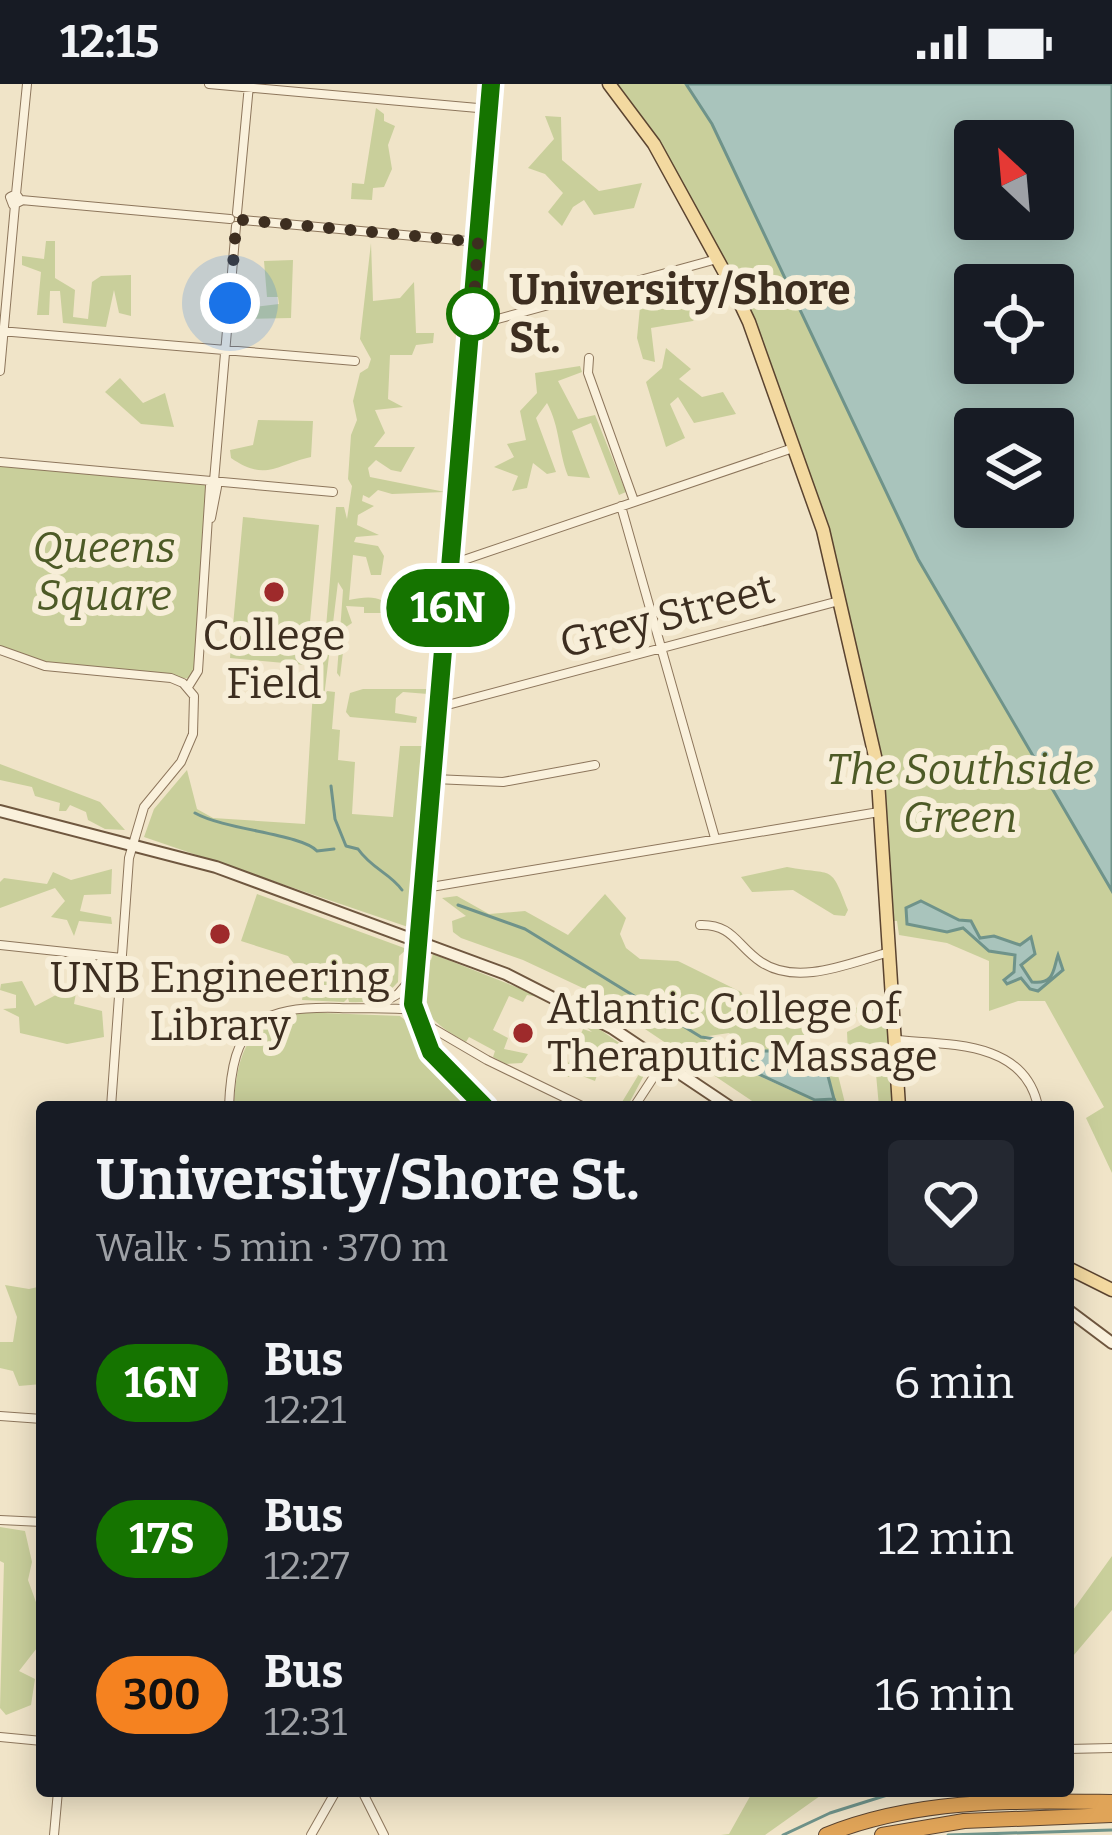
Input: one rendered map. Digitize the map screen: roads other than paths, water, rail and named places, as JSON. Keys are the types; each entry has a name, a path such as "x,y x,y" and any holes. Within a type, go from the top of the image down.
{"highway":[{"path":"826,1835 873,1820 963,1804 1112,1802"},
{"path":"882,1835 964,1821 1112,1815"}],"main road":[{"path":"609,84 655,144 749,322 823,530 873,741 901,1101"},
{"path":"1074,1271 1112,1290"}],"street":[{"path":"0,371 12,199 27,84"},
{"path":"209,84 489,109"},
{"path":"479,1101 439,1063 415,1014 491,84"},
{"path":"188,687 198,671 249,86"},
{"path":"12,199 478,242"},
{"path":"472,326 718,259"},
{"path":"2,331 355,361"},
{"path":"589,358 588,374 634,501"},
{"path":"452,564 794,448"},
{"path":"0,462 214,485 333,492"},
{"path":"621,506 715,838"},
{"name":"Grey Street","path":"440,707 840,601"},
{"path":"0,650 45,666 171,678 188,687 196,703 188,749 144,807 132,846 111,1101"},
{"path":"434,779 503,782 595,765"},
{"path":"0,811 216,867 506,974 588,1014 721,1101"},
{"path":"425,888 880,812"},
{"path":"700,925 721,926 731,932 761,962 802,972 891,952"},
{"path":"0,945 122,958"},
{"path":"368,1009 390,1001 416,973"},
{"path":"230,1101 233,1060 252,1024 294,1007 415,1014 487,1060 572,1101"},
{"path":"897,1040 1008,1059 1024,1070 1037,1101"},
{"path":"638,1101 664,1061"},
{"path":"1074,1314 1112,1343"},
{"path":"0,1416 36,1419"},
{"path":"0,1520 36,1522"},
{"path":"0,1737 36,1740"},
{"path":"1074,1749 1112,1748"},
{"path":"54,1835 57,1797"},
{"path":"322,1812 323,1797"},
{"path":"311,1835 332,1797"},
{"path":"365,1797 384,1835"}],"water":[{"path":"686,84 1112,84 1112,891 918,559 712,124"},
{"path":"921,901 971,921 980,938 994,936 1020,945 1031,937 1035,954 1021,965 1032,982 1049,978 1058,955 1063,970 1038,991 1021,978 1007,984 1004,980 1014,972 1015,955 989,951 963,928 947,932 907,924 906,908"},
{"path":"759,1051 820,1066 827,1072 834,1099 815,1100 752,1071"}],"waterway":[{"path":"331,786 335,819 346,846 358,849 402,890"},
{"path":"195,813 296,840 317,851 334,849"},
{"path":"458,905 525,929 701,1037 716,1039 754,1061"},
{"path":"783,1835 881,1797"},
{"path":"948,1835 1112,1830"}],"place":[{"name":"University/Shore St.","path":"473,314"},
{"name":"College Field","path":"274,592"},
{"name":"UNB Engineering Library","path":"220,934"},
{"name":"Atlantic College of Theraputic Massage","path":"523,1033"}],"park label":[{"name":"Queens Square","path":"104,572"},
{"name":"The Southside Green","path":"960,794"}]}
